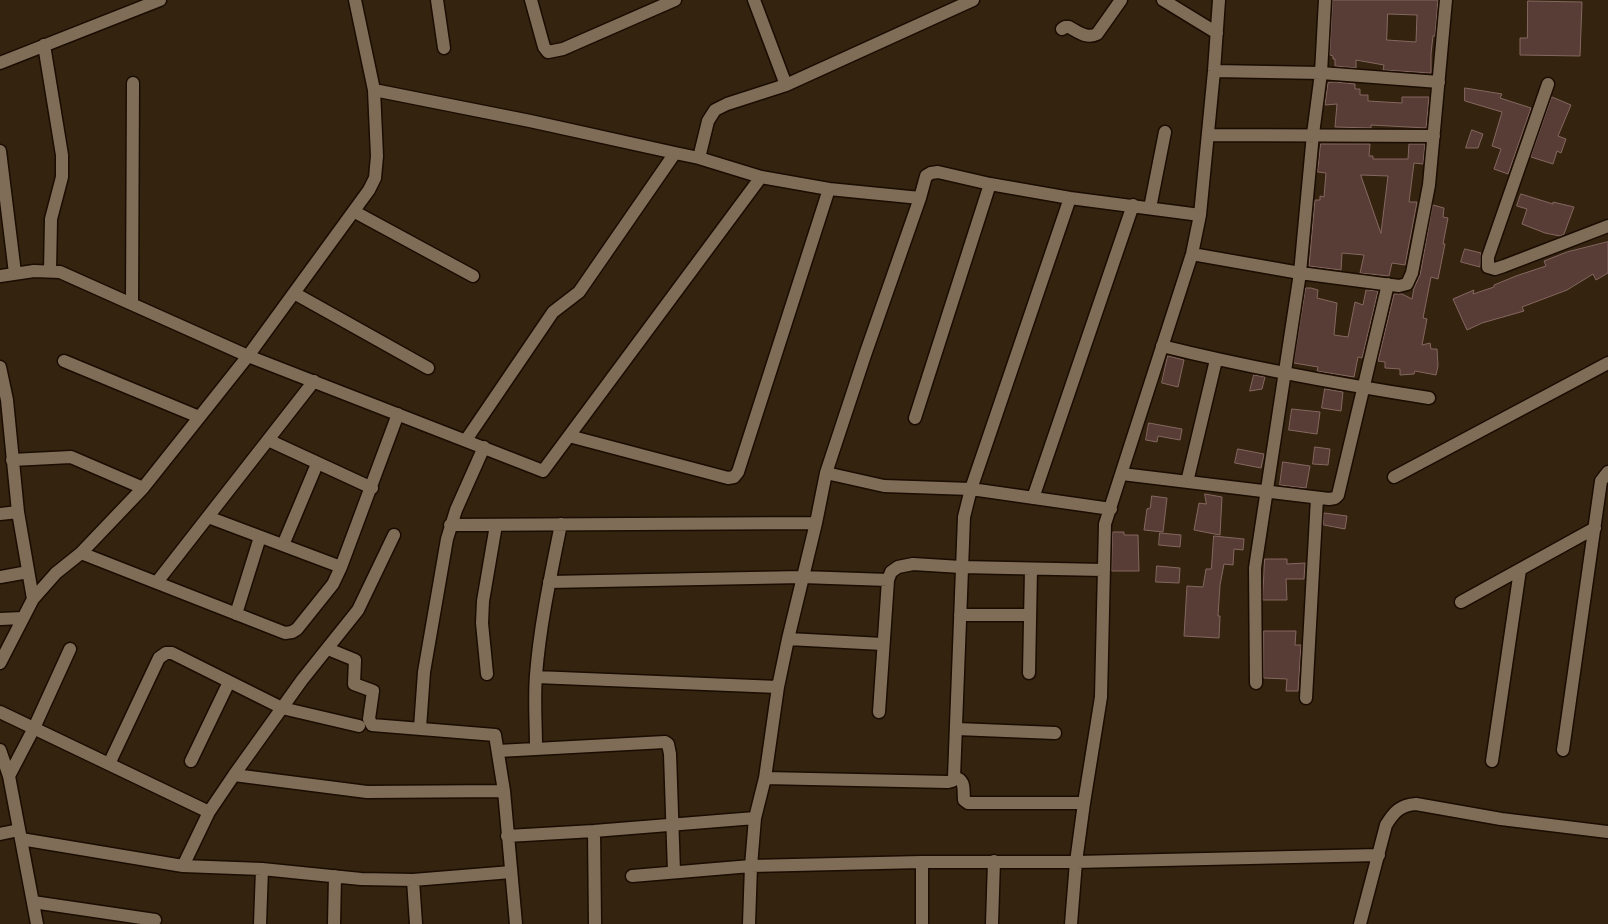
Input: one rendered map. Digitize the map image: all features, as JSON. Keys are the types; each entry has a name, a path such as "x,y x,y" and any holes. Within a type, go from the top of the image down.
{"street":[{"path":"0,63 160,0"},
{"path":"0,663 33,599 56,573 81,553 144,488 248,356 355,212 369,190 375,178 376,169 374,90 356,0"},
{"path":"437,0 444,48"},
{"path":"531,0 544,47 548,52 563,50 675,0"},
{"path":"754,0 786,85"},
{"path":"699,158 708,121 715,110 732,102 786,85 973,0"},
{"path":"1062,29 1069,27 1088,37 1093,36 1097,34 1121,0"},
{"path":"1163,0 1217,33"},
{"path":"1071,924 1076,862 1084,802 1102,697 1105,524 1192,254 1200,215 1219,0"},
{"path":"1256,683 1255,568 1300,273 1313,134 1321,73 1325,0"},
{"path":"1192,254 1300,273 1399,286 1407,284 1412,273 1429,185 1446,0"},
{"path":"44,45 62,155 62,176 51,219 50,271"},
{"path":"1214,72 1321,73 1439,82"},
{"path":"132,304 133,83"},
{"path":"1548,84 1488,257 1488,267 1495,269 1504,266 1608,226"},
{"path":"374,90 530,121 699,158 761,177 830,189 920,198"},
{"path":"1150,208 1165,132"},
{"path":"1208,135 1434,136"},
{"path":"0,151 15,273"},
{"path":"466,440 553,312 580,292 675,153"},
{"path":"749,924 755,818 765,778 778,687 826,473 864,355 920,198 926,176 938,172 990,184 1070,198 1200,215"},
{"path":"0,276 15,273 60,272 248,356 543,471 761,177"},
{"path":"915,418 990,184"},
{"path":"569,436 728,478 734,477 738,472 830,189"},
{"path":"765,778 952,781 954,777 957,729 964,517 1070,198"},
{"path":"1033,498 1133,205"},
{"path":"355,212 473,276"},
{"path":"1122,474 1317,498 1335,498 1338,495 1388,284"},
{"path":"294,293 428,368"},
{"path":"1162,346 1216,360 1362,388 1429,398"},
{"path":"1187,482 1216,360"},
{"path":"64,362 200,417"},
{"path":"1394,477 1608,363"},
{"path":"0,367 18,512 33,599"},
{"path":"157,582 314,381"},
{"path":"81,553 285,633 292,632 297,629 333,584 372,488 398,414"},
{"path":"268,440 372,488"},
{"path":"420,728 424,672 450,525 484,447"},
{"path":"12,460 71,457 144,488"},
{"path":"283,545 317,464"},
{"path":"1564,750 1601,482 1608,472"},
{"path":"826,473 884,486 972,489 1111,509"},
{"path":"1306,698 1317,498"},
{"path":"0,514 18,512"},
{"path":"208,517 341,567"},
{"path":"450,525 816,522"},
{"path":"536,748 536,677 549,582 561,524"},
{"path":"487,674 482,623 483,601 496,525"},
{"path":"1461,602 1595,528"},
{"path":"183,866 209,812 234,775 282,708 358,610 394,535"},
{"path":"236,614 260,537"},
{"path":"879,712 888,580 891,572 898,567 913,564 961,568 1103,570"},
{"path":"1029,673 1031,569"},
{"path":"1492,762 1520,570"},
{"path":"0,576 28,572"},
{"path":"549,582 802,577 888,580"},
{"path":"960,615 1030,615"},
{"path":"0,619 23,618"},
{"path":"788,639 883,644"},
{"path":"9,776 34,728 70,649"},
{"path":"328,649 355,660 354,684 373,691 369,720 372,725 490,733 495,735 504,791 516,924"},
{"path":"109,764 160,658 172,653 282,708 360,726"},
{"path":"536,677 778,687"},
{"path":"191,761 229,682"},
{"path":"0,712 209,812"},
{"path":"957,729 1055,733"},
{"path":"498,751 666,742 670,754 674,872"},
{"path":"0,750 9,776 37,924"},
{"path":"234,775 367,792 504,791"},
{"path":"954,777 962,782 964,800 968,803 1084,802"},
{"path":"1360,924 1386,825 1399,808 1416,804 1501,819 1608,832"},
{"path":"507,836 755,818"},
{"path":"594,831 595,924"},
{"path":"0,834 20,834 183,866 262,869 335,876 413,880 510,872"},
{"path":"632,876 751,866 922,862 1076,862 1379,854"},
{"path":"922,862 922,924"},
{"path":"992,924 994,862"},
{"path":"260,924 262,869"},
{"path":"334,924 335,876"},
{"path":"413,880 416,924"},
{"path":"33,902 155,920"}],"building":[{"path":"1333,0 1438,0 1435,36 1433,36 1431,54 1431,73 1383,70 1384,65 1356,60 1356,68 1335,66 1335,59 1330,55","holes":["1388,14 1417,15 1416,42 1387,40"]},
{"path":"1528,1 1582,2 1580,56 1520,55 1520,38 1527,38"},
{"path":"1328,83 1355,84 1355,89 1360,89 1360,95 1368,95 1368,101 1402,103 1402,97 1429,97 1426,128 1371,125 1371,128 1335,127 1337,104 1325,105"},
{"path":"1465,88 1502,94 1500,98 1531,108 1508,174 1494,169 1501,149 1492,146 1502,112 1465,101"},
{"path":"1552,97 1571,105 1558,136 1566,139 1561,153 1557,151 1553,164 1531,157"},
{"path":"1472,130 1483,134 1478,148 1466,148"},
{"path":"1321,144 1370,144 1369,156 1373,156 1373,159 1408,159 1409,144 1425,144 1423,164 1414,163 1409,202 1417,202 1405,265 1392,263 1389,276 1360,273 1364,255 1342,253 1341,270 1309,266 1315,200 1320,200 1320,196 1324,197 1326,173 1318,172","holes":["1361,175 1388,176 1381,233"]},
{"path":"1521,194 1553,204 1553,202 1574,207 1564,234 1560,236 1545,233 1522,224 1527,209 1517,206"},
{"path":"1433,205 1444,208 1443,217 1448,218 1438,279 1431,277 1423,318 1427,319 1422,345 1430,343 1431,349 1437,349 1438,366 1436,375 1415,371 1414,374 1400,375 1400,369 1385,368 1385,362 1378,361 1394,294 1402,294 1412,299 1414,288 1420,275"},
{"path":"1608,242 1608,273 1596,280 1593,274 1567,290 1522,307 1524,311 1482,323 1467,330 1453,299 1474,290 1473,294 1494,287 1494,285 1516,276 1546,266 1544,261 1567,252"},
{"path":"1465,249 1481,253 1480,267 1461,262"},
{"path":"1306,288 1318,290 1317,298 1337,303 1334,335 1348,337 1355,302 1363,305 1366,290 1378,291 1362,358 1358,357 1354,377 1317,371 1318,367 1294,363"},
{"path":"1168,356 1184,360 1178,387 1162,383"},
{"path":"1254,375 1265,377 1262,389 1250,391"},
{"path":"1325,389 1343,392 1341,411 1322,408"},
{"path":"1292,409 1320,412 1317,434 1289,430"},
{"path":"1149,423 1182,429 1180,440 1158,436 1157,442 1146,440"},
{"path":"1315,447 1330,449 1328,465 1313,464"},
{"path":"1238,449 1264,454 1261,468 1235,463"},
{"path":"1283,462 1310,466 1306,488 1280,485"},
{"path":"1205,494 1222,497 1220,535 1194,530 1199,503 1206,504"},
{"path":"1152,496 1167,498 1163,532 1144,530 1147,509 1150,508"},
{"path":"1324,513 1347,516 1345,529 1324,525"},
{"path":"1113,532 1124,532 1124,535 1138,535 1139,571 1112,571"},
{"path":"1160,533 1181,535 1180,547 1159,545"},
{"path":"1214,536 1244,539 1243,550 1234,549 1233,565 1224,564 1220,585 1219,638 1184,636 1187,586 1203,587 1206,569 1211,569"},
{"path":"1265,559 1287,559 1287,564 1305,563 1304,579 1286,579 1287,600 1263,600"},
{"path":"1157,566 1180,568 1179,583 1156,582"},
{"path":"1264,631 1296,631 1295,645 1301,645 1298,691 1286,691 1287,679 1264,678"}]}
